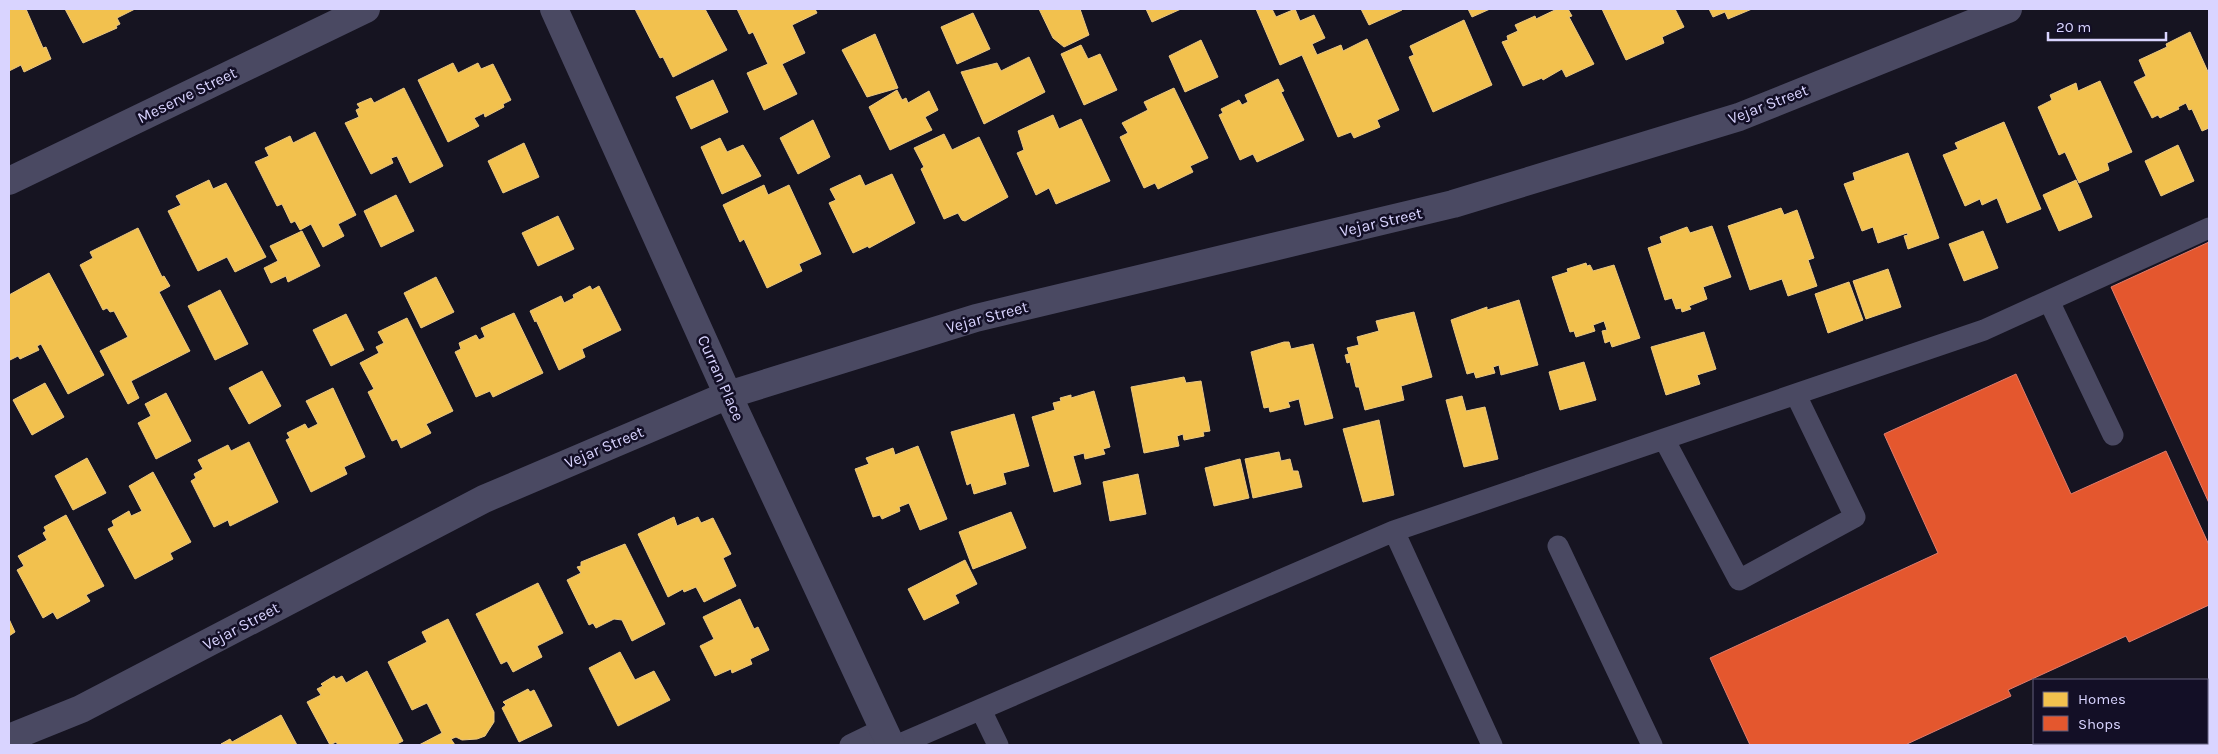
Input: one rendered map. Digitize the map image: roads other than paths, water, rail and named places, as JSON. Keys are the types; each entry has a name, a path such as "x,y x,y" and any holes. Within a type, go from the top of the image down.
{"street":[{"name":"Meserve Street","path":"9,181 366,9"},
{"name":"Curran Place","path":"554,9 728,395 891,740"},
{"name":"Vejar Street","path":"9,738 80,709 484,499 728,395 976,318 1453,204 1739,117 2008,9"}],"lane":[{"path":"850,745 891,740 981,710 1394,531 1984,330 2209,228"},
{"path":"2049,301 2113,435"},
{"path":"1664,439 1739,580 1855,517 1796,394"},
{"path":"1394,531 1492,745"},
{"path":"1558,546 1652,745"},
{"path":"981,710 998,745"}]}
